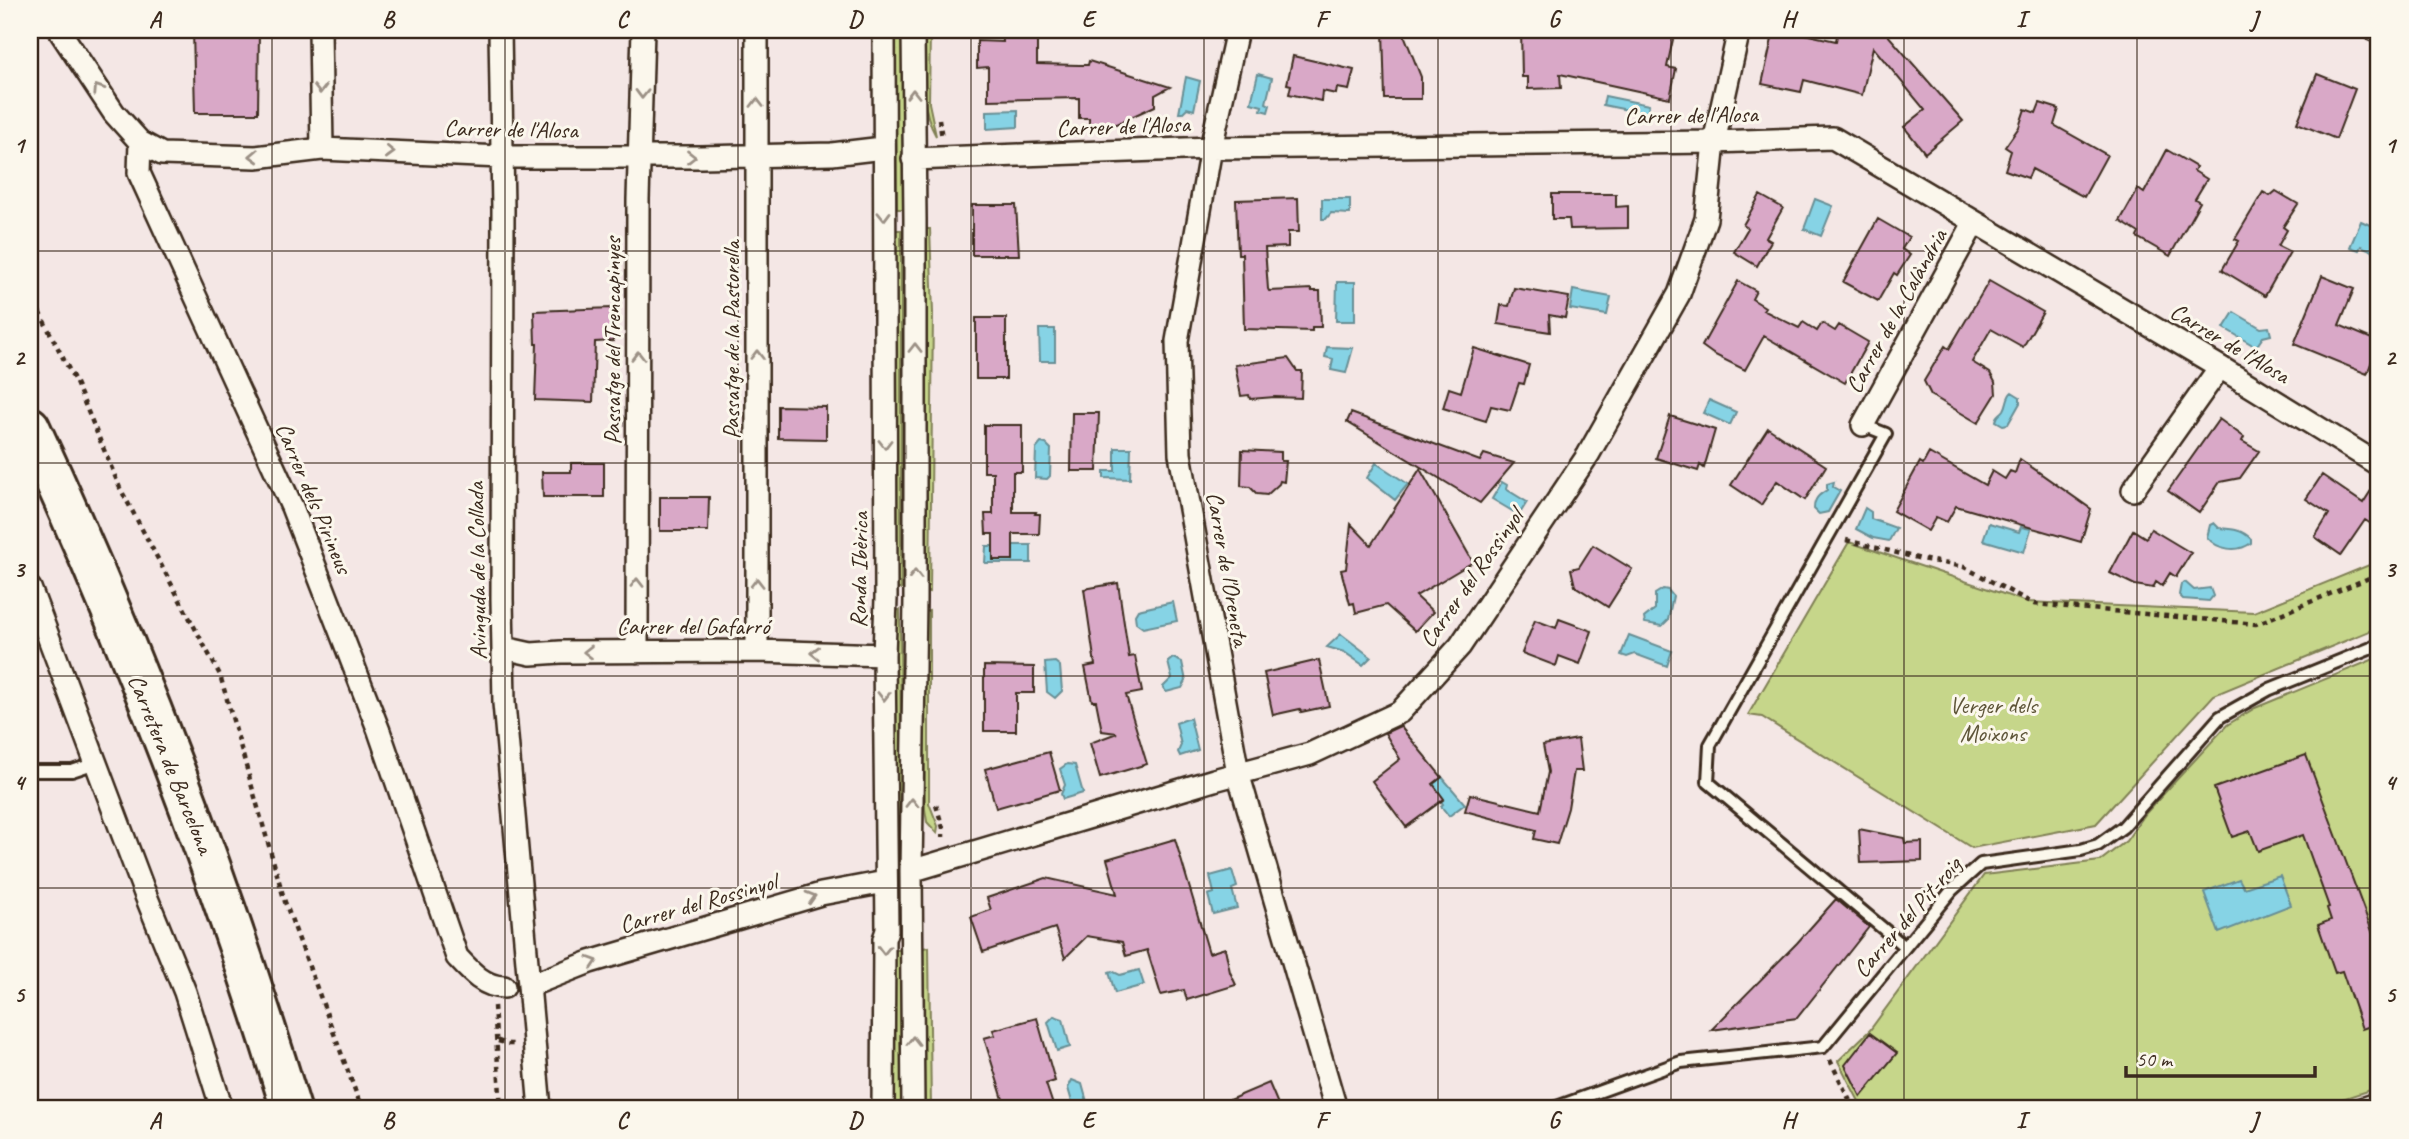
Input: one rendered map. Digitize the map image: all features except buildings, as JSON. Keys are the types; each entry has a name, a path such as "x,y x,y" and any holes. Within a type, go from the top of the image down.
{"highway":[{"name":"Carretera de Barcelona","path":"30,427 156,720 195,822 267,1030 291,1109"}],"street":[{"path":"59,30 114,113 140,142"},
{"path":"320,30 321,149"},
{"name":"Avinguda de la Collada","path":"500,30 504,703 540,1109"},
{"name":"Passatge del Trencapinyes","path":"637,652 639,158 643,30"},
{"name":"Passatge de la Pastorella","path":"757,30 757,651"},
{"name":"Ronda Ibèrica","path":"883,1109 886,571 884,30"},
{"path":"913,1109 911,871 915,558 914,30"},
{"name":"Carrer de l'Oreneta","path":"1237,30 1211,148 1177,341 1180,454 1238,773 1336,1109"},
{"name":"Carrer del Rossinyol","path":"911,871 1310,754 1400,712 1460,646 1588,455 1679,294 1706,219 1714,142 1739,30"},
{"name":"Carrer de l'Alosa","path":"913,159 1211,148 1833,138 2220,367 2379,465"},
{"name":"Carrer de l'Alosa","path":"140,142 162,154 256,157 321,149 501,157 639,158 832,154 883,148"},
{"name":"Carrer dels Pirineus","path":"140,142 139,173 292,507 379,732 457,957 477,978 498,987 499,996"},
{"name":"Carrer de la Calàndria","path":"1863,425 1974,223"},
{"path":"2133,490 2220,367"},
{"path":"30,588 144,891 186,992 222,1109"},
{"name":"Carrer del Gafarró","path":"504,649 531,654 757,651 884,655"},
{"name":"Carrer del Rossinyol","path":"529,986 590,962 808,898 885,882"},
{"path":"2361,1109 2379,1103"}],"lane":[{"path":"1863,425 1886,435 1710,745 1708,782 1905,947"},
{"name":"Carrer del Pit-roig","path":"1823,1047 1952,890 1981,864 2081,850 2098,845 2123,827 2220,718 2270,689 2379,645"},
{"path":"30,771 72,771 96,762"},
{"path":"1551,1109 1681,1062 1823,1047"}],"path":[{"path":"30,295 75,383 120,488 220,675 285,902 362,1109"},
{"path":"1824,541 1848,540 1964,567 2034,604 2256,624 2379,574"},
{"path":"499,996 501,1109"},
{"path":"1823,1047 1854,1109"}],"green space":[{"path":"895,30 902,30 903,209 897,209"},
{"path":"924,30 930,30 929,103 936,136 930,124 924,98"},
{"path":"925,229 930,229 933,313 930,592 922,591"},
{"path":"895,230 901,230 901,589 894,589"},
{"name":"Verger dels Moixons","path":"1849,542 2027,602 2254,612 2379,561 2379,627 2214,695 2096,824 1972,848 1762,717 1748,715"},
{"path":"895,610 900,610 902,928 895,928"},
{"path":"929,611 929,803 938,826 937,833 927,822 925,809 923,612"},
{"path":"2379,657 2379,1087 2312,1109 1863,1109 1838,1061 1870,1030 1984,875 2100,861 2126,841 2146,813 2227,725 2255,708"},
{"path":"929,947 931,1109 923,1109 923,948"},
{"path":"895,950 902,950 901,1109 895,1109"}],"water":[{"path":"1258,74 1272,78 1266,103 1270,105 1268,112 1261,110 1262,106 1251,103"},
{"path":"1186,77 1200,81 1194,110 1187,108 1179,113"},
{"path":"1605,96 1649,105 1647,114 1603,105"},
{"path":"1018,110 1018,127 987,129 987,111"},
{"path":"1322,199 1350,199 1350,214 1331,213 1326,219 1322,219"},
{"path":"1815,199 1833,206 1821,236 1804,229"},
{"path":"2361,221 2379,229 2379,250 2376,249 2375,252 2361,246 2359,250 2350,247"},
{"path":"1337,282 1355,282 1355,321 1336,321"},
{"path":"1573,290 1611,297 1607,315 1570,309"},
{"path":"2234,312 2261,328 2269,327 2271,335 2263,337 2256,347 2224,328"},
{"path":"1039,329 1055,329 1055,361 1040,361"},
{"path":"1327,347 1353,348 1346,373 1331,370 1333,359 1325,357"},
{"path":"2012,392 2020,397 2020,403 2008,424 2003,425 1996,419 2004,410"},
{"path":"1709,400 1736,412 1730,425 1703,413"},
{"path":"1041,443 1051,449 1050,476 1047,479 1035,478 1036,449"},
{"path":"1115,448 1131,448 1130,479 1104,478 1104,471 1115,471"},
{"path":"1376,463 1408,484 1395,500 1367,478"},
{"path":"1502,482 1507,485 1506,489 1527,502 1519,515 1492,499"},
{"path":"1834,482 1833,487 1840,491 1828,512 1819,514 1814,509 1816,499 1827,490 1827,484"},
{"path":"1865,508 1871,512 1871,519 1896,528 1889,541 1873,538 1856,529"},
{"path":"1989,523 2019,532 2021,527 2031,529 2024,552 1983,540"},
{"path":"2214,523 2219,528 2244,533 2251,539 2251,543 2234,549 2216,545 2207,537 2210,525"},
{"path":"1013,545 1031,545 1031,563 985,563 986,546 993,546 1013,560"},
{"path":"2185,582 2194,590 2210,588 2213,596 2209,601 2183,599 2179,595 2181,584"},
{"path":"1663,589 1673,596 1668,620 1662,626 1645,623 1644,618 1655,609 1655,594"},
{"path":"1173,602 1177,621 1143,628 1136,623 1135,615 1138,610"},
{"path":"1341,634 1371,657 1363,665 1344,652 1327,647"},
{"path":"1629,635 1672,651 1667,666 1635,654 1627,657 1621,655"},
{"path":"1173,658 1182,662 1186,681 1182,688 1166,692 1163,687 1172,678 1168,662"},
{"path":"1055,662 1060,666 1062,691 1055,698 1047,692 1045,663"},
{"path":"1190,718 1198,750 1180,756 1178,752 1181,745 1176,723"},
{"path":"1067,764 1075,765 1083,793 1063,799 1061,794 1065,785 1060,769"},
{"path":"1442,777 1465,804 1449,816 1441,806 1444,799 1433,784"},
{"path":"1232,870 1237,887 1232,889 1237,908 1213,914 1208,895 1214,893 1210,876"},
{"path":"2280,876 2291,905 2219,933 2204,892 2239,879 2244,888"},
{"path":"1139,970 1144,985 1115,993 1109,972 1120,975"},
{"path":"1054,1016 1063,1019 1070,1047 1057,1051 1048,1022"},
{"path":"1072,1080 1082,1084 1089,1109 1074,1109 1068,1088"}]}
